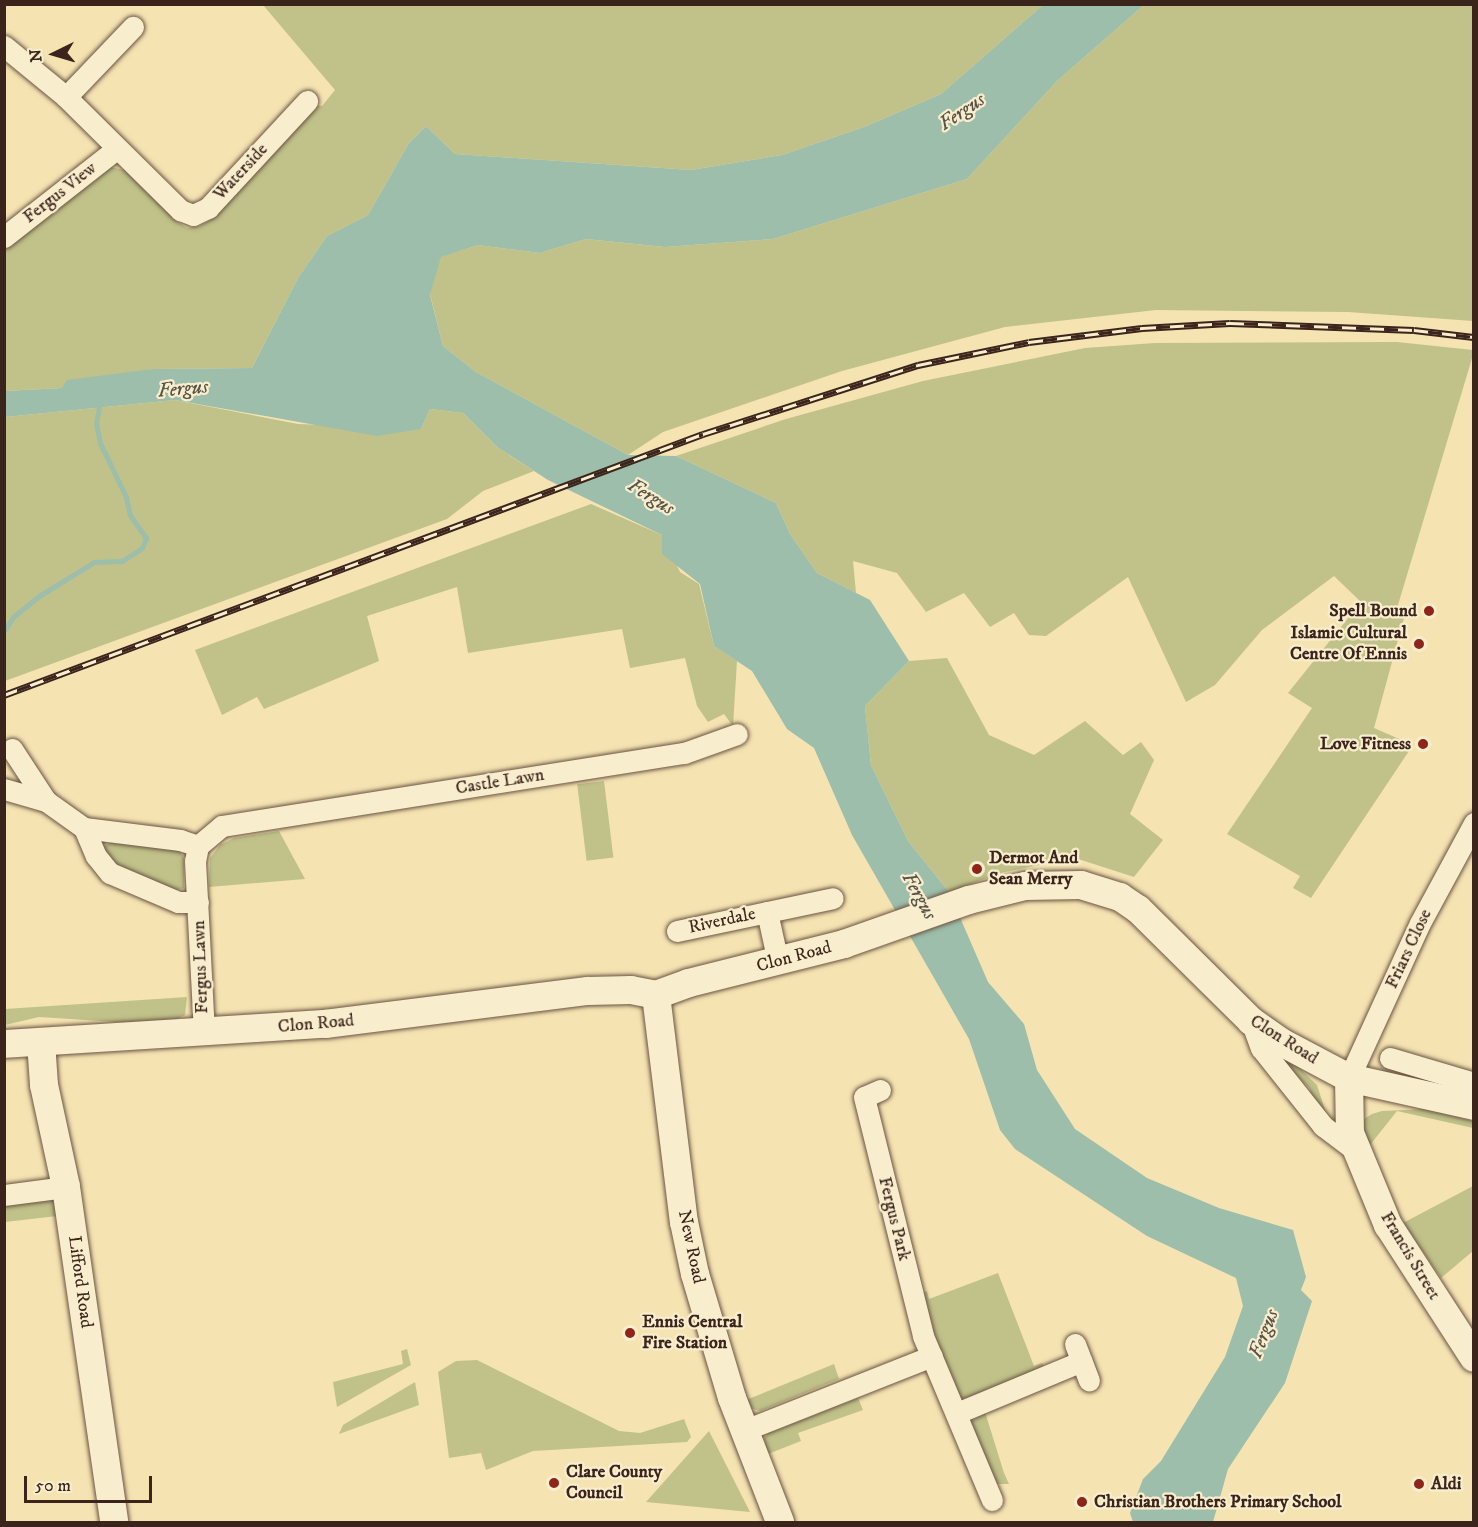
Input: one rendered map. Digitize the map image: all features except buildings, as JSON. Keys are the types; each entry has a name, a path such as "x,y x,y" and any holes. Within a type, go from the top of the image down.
{"main road":[{"name":"Clon Road","path":"4,1044 325,1024 588,991 631,990 656,996 689,983 778,962 890,929 969,900 1043,884 1081,885 1119,897 1146,916 1251,1021 1349,1078 1463,1092"},
{"name":"New Road","path":"656,996 684,1222 701,1295 745,1430 780,1522"},
{"name":"Lifford Road","path":"41,1042 44,1085 66,1187 114,1522"},
{"name":"Francis Street","path":"1349,1078 1348,1121 1356,1152 1388,1226 1473,1358"}],"street":[{"path":"66,98 133,27"},
{"path":"4,46 66,98 115,150"},
{"name":"Waterside","path":"115,150 180,210 193,215 208,208 307,101"},
{"name":"Fergus View","path":"4,237 115,150"},
{"name":"Castle Lawn","path":"198,846 222,826 684,753 737,734"},
{"path":"12,749 46,801"},
{"path":"4,789 46,801 84,828 180,840 198,846"},
{"name":"Friars Close","path":"1349,1078 1420,923 1473,823"},
{"name":"Fergus Lawn","path":"84,828 96,856 110,873 178,902 198,902"},
{"name":"Fergus Lawn","path":"198,846 198,902 204,1032"},
{"name":"Riverdale","path":"677,931 833,898"},
{"name":"Riverdale","path":"767,912 778,962"},
{"path":"1251,1021 1261,1048 1323,1126 1356,1152"},
{"path":"1390,1058 1463,1092"},
{"name":"Fergus Park","path":"880,1090 864,1098 923,1336 992,1500"},
{"path":"4,1195 66,1187"},
{"path":"745,1430 932,1356"},
{"path":"957,1413 1082,1361"}],"green space":[{"path":"263,5 1043,5 941,94 864,127 782,155 691,170 455,154 426,126 409,143 368,215 327,236 298,278 252,368 153,369 62,388 5,391 5,249 111,167 128,171 176,221 187,228 200,226 210,220 314,105 322,106 335,90"},
{"path":"1144,5 1473,5 1473,321 1348,312 1156,310 1005,327 842,371 663,432 628,455 476,372 443,346 430,294 440,257 478,245 540,253 586,239 665,247 773,239 967,179 1057,81"},
{"path":"1397,342 1473,350 1395,615 1404,618 1374,728 1413,745 1311,898 1293,888 1300,876 1227,834 1312,708 1288,693 1361,602 1334,576 1262,630 1215,685 1186,702 1128,577 1046,636 1029,635 1014,613 990,627 964,593 926,612 897,573 853,561 856,593 817,573 790,534 776,503 676,456 786,419 923,381 1085,348 1155,343"},
{"path":"175,400 298,424 421,429 430,409 463,413 497,447 534,471 483,491 447,519 5,681 5,417"},
{"path":"591,504 662,535 680,572 699,584 714,646 737,661 733,726 724,714 708,722 697,706 685,658 630,668 622,629 468,653 457,587 367,616 379,661 264,709 257,697 222,715 195,650"},
{"path":"947,658 989,735 1034,755 1085,721 1123,755 1141,742 1154,760 1130,814 1163,840 1134,877 1075,858 1000,873 949,892 908,841 871,765 865,706 909,661"},
{"path":"604,781 613,857 587,861 577,784"},
{"path":"279,831 305,879 209,887 210,858 220,845 234,838"},
{"path":"110,843 175,845 184,858 184,888 169,892 118,871 103,853 103,847"},
{"path":"187,997 185,1015 164,1025 39,1017 5,1025 5,1009"},
{"path":"1280,1059 1293,1062 1317,1085 1326,1113 1311,1098 1310,1089"},
{"path":"1426,1109 1473,1121 1473,1128 1397,1111 1366,1150 1360,1130 1364,1119 1382,1111"},
{"path":"1473,1186 1473,1251 1441,1278 1403,1223"},
{"path":"52,1198 60,1203 57,1216 5,1222 4,1202"},
{"path":"998,1273 1034,1366 1042,1363 1045,1368 969,1399 961,1398 930,1331 920,1294 927,1291 929,1299"},
{"path":"407,1349 411,1365 337,1407 333,1382 403,1364 401,1351"},
{"path":"477,1360 619,1431 640,1433 684,1419 691,1437 687,1442 533,1451 486,1470 481,1453 449,1458 438,1372 456,1361"},
{"path":"834,1364 839,1379 760,1411 749,1408 746,1400"},
{"path":"415,1382 419,1405 339,1434 343,1425"},
{"path":"858,1398 863,1410 798,1433 801,1441 768,1454 764,1439 768,1433"},
{"path":"985,1412 1009,1484 996,1484 969,1423"},
{"path":"709,1431 750,1512 646,1502"}],"water":[{"name":"Fergus","path":"1043,5 1144,5 1057,81 967,179 773,239 665,247 586,239 540,253 478,245 441,257 430,295 443,346 476,372 628,455 676,456 776,503 790,534 817,573 870,600 909,661 865,706 871,765 908,841 949,892 988,982 1024,1024 1037,1070 1075,1129 1147,1178 1219,1208 1293,1230 1306,1277 1301,1290 1312,1301 1285,1383 1228,1469 1213,1522 1133,1522 1130,1513 1143,1479 1161,1461 1225,1357 1243,1306 1236,1278 1147,1236 1015,1149 1000,1130 969,1039 852,835 814,748 787,729 752,671 714,646 700,584 662,554 662,535 548,480 497,447 463,413 430,409 421,429 377,436 175,400 5,417 5,391 62,388 67,380 153,369 252,368 298,278 327,236 368,215 409,143 426,126 455,154 691,170 782,155 864,127 941,94"}],"waterway":[{"path":"4,631 13,617 39,596 94,562 122,561 142,548 146,538 130,515 126,497 100,443 96,423 100,403"}],"railway":[{"path":"4,695 703,434 918,365 1029,342 1142,328 1230,323 1414,330 1474,337"}],"place":[{"name":"Spell Bound","path":"1429,611"},
{"name":"Islamic Cultural Centre Of Ennis","path":"1419,644"},
{"name":"Love Fitness","path":"1423,744"},
{"name":"Dermot And Sean Merry","path":"977,869"},
{"name":"Ennis Central Fire Station","path":"630,1333"},
{"name":"Clare County Council","path":"554,1483"},
{"name":"Aldi","path":"1419,1484"},
{"name":"Christian Brothers Primary School","path":"1082,1502"}]}
